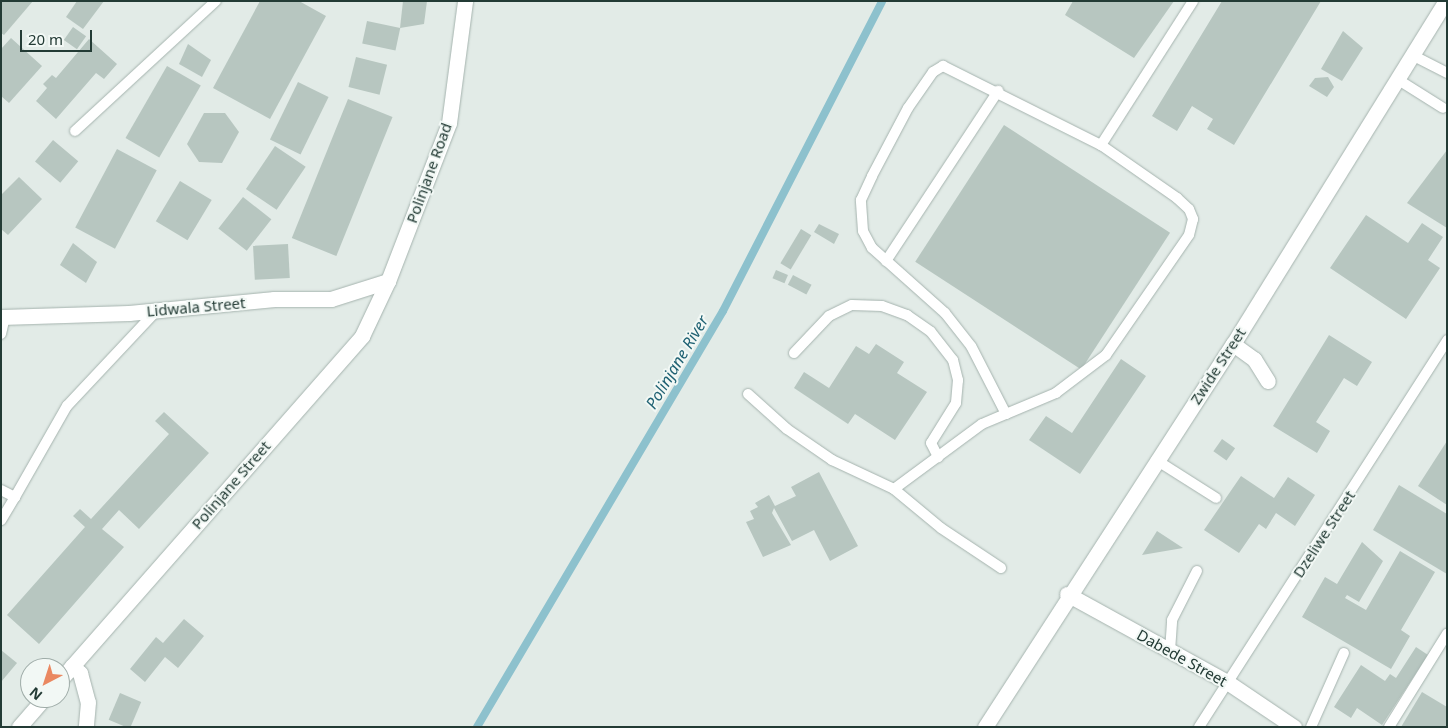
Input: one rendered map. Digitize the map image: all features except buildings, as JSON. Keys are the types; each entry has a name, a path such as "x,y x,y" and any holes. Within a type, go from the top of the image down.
{"street":[{"name":"Polinjane Road","path":"388,281 449,123 465,1"},
{"name":"Zwide Street","path":"985,727 1068,594 1233,344 1446,1"},
{"name":"Lidwala Street","path":"3,317 157,310 274,299 331,298 388,281"},
{"name":"Polinjane Street","path":"70,668 362,336 388,281"},
{"path":"1233,344 1254,359 1268,381"},
{"name":"Dabede Street","path":"1068,594 1227,682 1294,727"},
{"path":"72,666 80,673 88,702 86,727"},
{"path":"19,727 35,708"}],"lane":[{"path":"75,131 216,1"},
{"path":"1101,145 1193,1"},
{"path":"1412,55 1447,73"},
{"path":"894,489 982,424 1006,414 1056,393 1089,372 1106,355 1189,235 1192,219 1190,209 1101,145 998,91 943,66 933,72 908,108 861,200 863,231 872,248 945,314 971,346 1006,414"},
{"path":"1397,79 1443,108"},
{"path":"886,261 998,91"},
{"path":"794,353 829,316 852,306 882,306 907,315 931,332 953,360 958,380 956,403 931,443 938,457"},
{"path":"1,520 68,406 157,310"},
{"path":"1,334 3,317"},
{"name":"Dzeliwe Street","path":"1199,727 1447,340"},
{"path":"748,394 787,429 832,460 894,489 941,528 1001,568"},
{"path":"1156,460 1216,498"},
{"path":"1,490 15,497"},
{"path":"1170,651 1172,620 1197,571"},
{"path":"1390,727 1447,634"},
{"path":"1311,727 1344,653"}],"waterway":[{"name":"Polinjane River","path":"477,727 723,311 882,1"}]}
